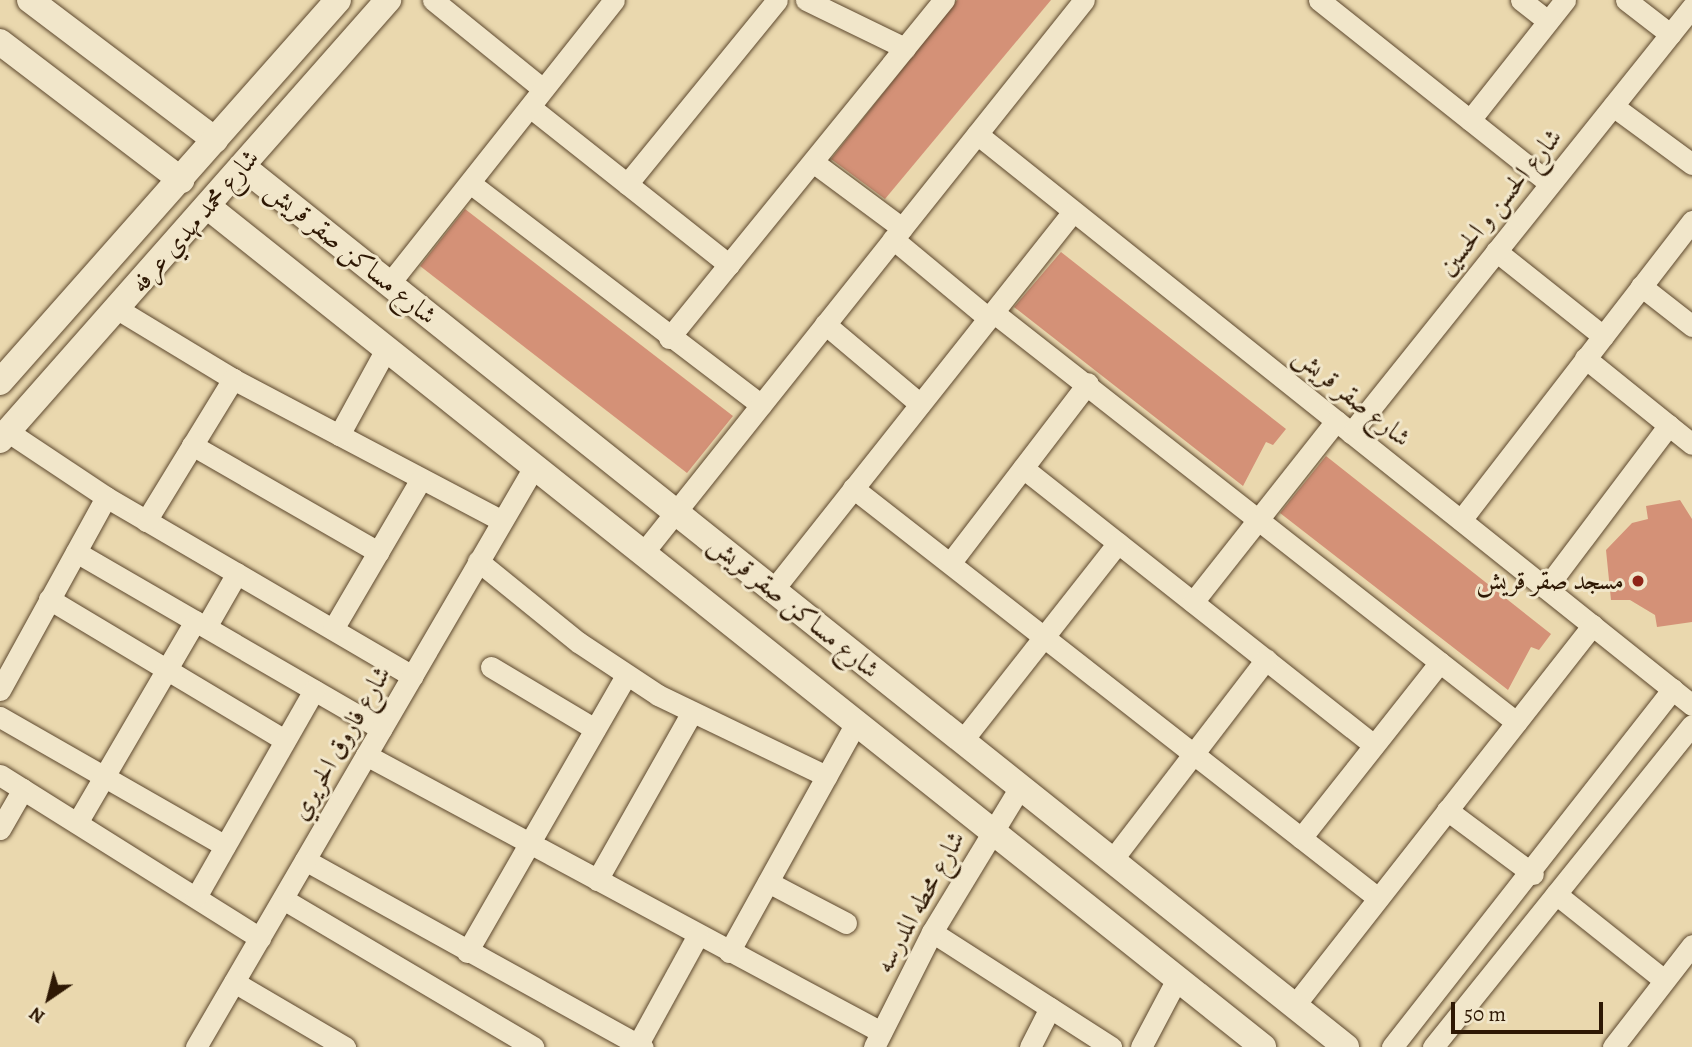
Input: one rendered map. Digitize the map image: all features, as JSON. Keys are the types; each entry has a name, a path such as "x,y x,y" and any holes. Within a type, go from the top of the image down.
{"street":[{"path":"30,0 215,140"},
{"name":"شارع محمد مهدي عرفه","path":"0,382 338,0"},
{"name":"شارع محمد مهدي عرفه","path":"4,435 119,310 388,0"},
{"path":"433,0 543,89"},
{"path":"389,284 614,0"},
{"path":"627,184 777,0"},
{"path":"806,0 905,48"},
{"path":"669,338 944,0"},
{"path":"643,553 1084,0"},
{"path":"1319,0 1550,184"},
{"path":"1521,0 1548,21"},
{"path":"1469,121 1565,0"},
{"path":"1626,0 1670,34"},
{"name":"شارع الحسن و الحسين","path":"1193,602 1259,519 1344,427 1496,251 1692,7"},
{"path":"0,42 181,180"},
{"path":"1613,106 1692,164"},
{"path":"530,107 729,265"},
{"name":"شارع صقر قريش","path":"977,134 1692,705"},
{"path":"813,162 990,315 1088,383 1516,722"},
{"name":"شارع مساكن صقر قريش","path":"243,167 1346,1047"},
{"path":"470,183 669,338 761,405"},
{"name":"شارع مساكن صقر قريش","path":"207,206 1263,1047"},
{"path":"773,590 1073,211"},
{"path":"1461,520 1692,221"},
{"path":"1496,251 1603,335"},
{"path":"97,275 100,297 119,310 233,379 502,521"},
{"path":"1642,286 1692,326"},
{"path":"61,314 78,324 83,349"},
{"path":"825,324 920,404"},
{"path":"339,435 386,349"},
{"path":"1586,359 1692,444"},
{"path":"146,521 233,379"},
{"path":"951,562 1088,383"},
{"path":"1546,588 1669,425"},
{"path":"4,435 412,676"},
{"path":"192,445 378,552"},
{"name":"شارع فاروق الحريري","path":"196,1047 534,467"},
{"path":"1023,468 1374,745"},
{"path":"333,629 421,479"},
{"path":"853,488 1378,898"},
{"path":"0,690 106,497"},
{"path":"962,741 1118,543"},
{"path":"76,552 381,729"},
{"path":"478,561 626,675 691,714 825,776"},
{"path":"77,823 167,669 237,573"},
{"path":"49,600 285,740"},
{"path":"1294,1006 1593,625"},
{"path":"1112,860 1266,659"},
{"path":"1301,838 1440,662"},
{"path":"491,667 596,729"},
{"path":"467,952 626,675"},
{"path":"1392,1047 1532,874 1672,689"},
{"path":"196,897 314,690"},
{"path":"597,880 691,714"},
{"path":"0,717 225,846"},
{"path":"729,952 856,723"},
{"path":"1433,1047 1692,725"},
{"path":"366,755 729,952 877,1040"},
{"path":"0,775 260,938"},
{"name":"شارع محطه المدرسه","path":"877,1040 932,932 1020,787"},
{"path":"0,829 23,789"},
{"path":"1447,810 1532,874"},
{"path":"305,860 467,952 601,1038 640,1046 698,935"},
{"path":"768,881 846,923"},
{"path":"1556,894 1664,981"},
{"path":"283,899 527,1046"},
{"path":"932,932 1111,1047"},
{"path":"1613,1047 1692,945"},
{"path":"1141,1047 1177,979"},
{"path":"234,982 345,1047"},
{"path":"1030,1047 1050,1009"}],"building":[{"path":"957,0 1051,0 885,199 831,159"},
{"path":"465,209 733,416 687,473 420,266"},
{"path":"1061,252 1286,429 1273,445 1266,442 1243,486 1014,307"},
{"path":"1326,456 1551,634 1539,650 1531,647 1508,690 1280,513"},
{"path":"1680,500 1692,519 1692,622 1657,627 1655,615 1630,600 1611,600 1606,550 1632,523 1648,519 1646,506"}],"place":[{"name":"مسجد صقر قريش","path":"1638,581"}]}
